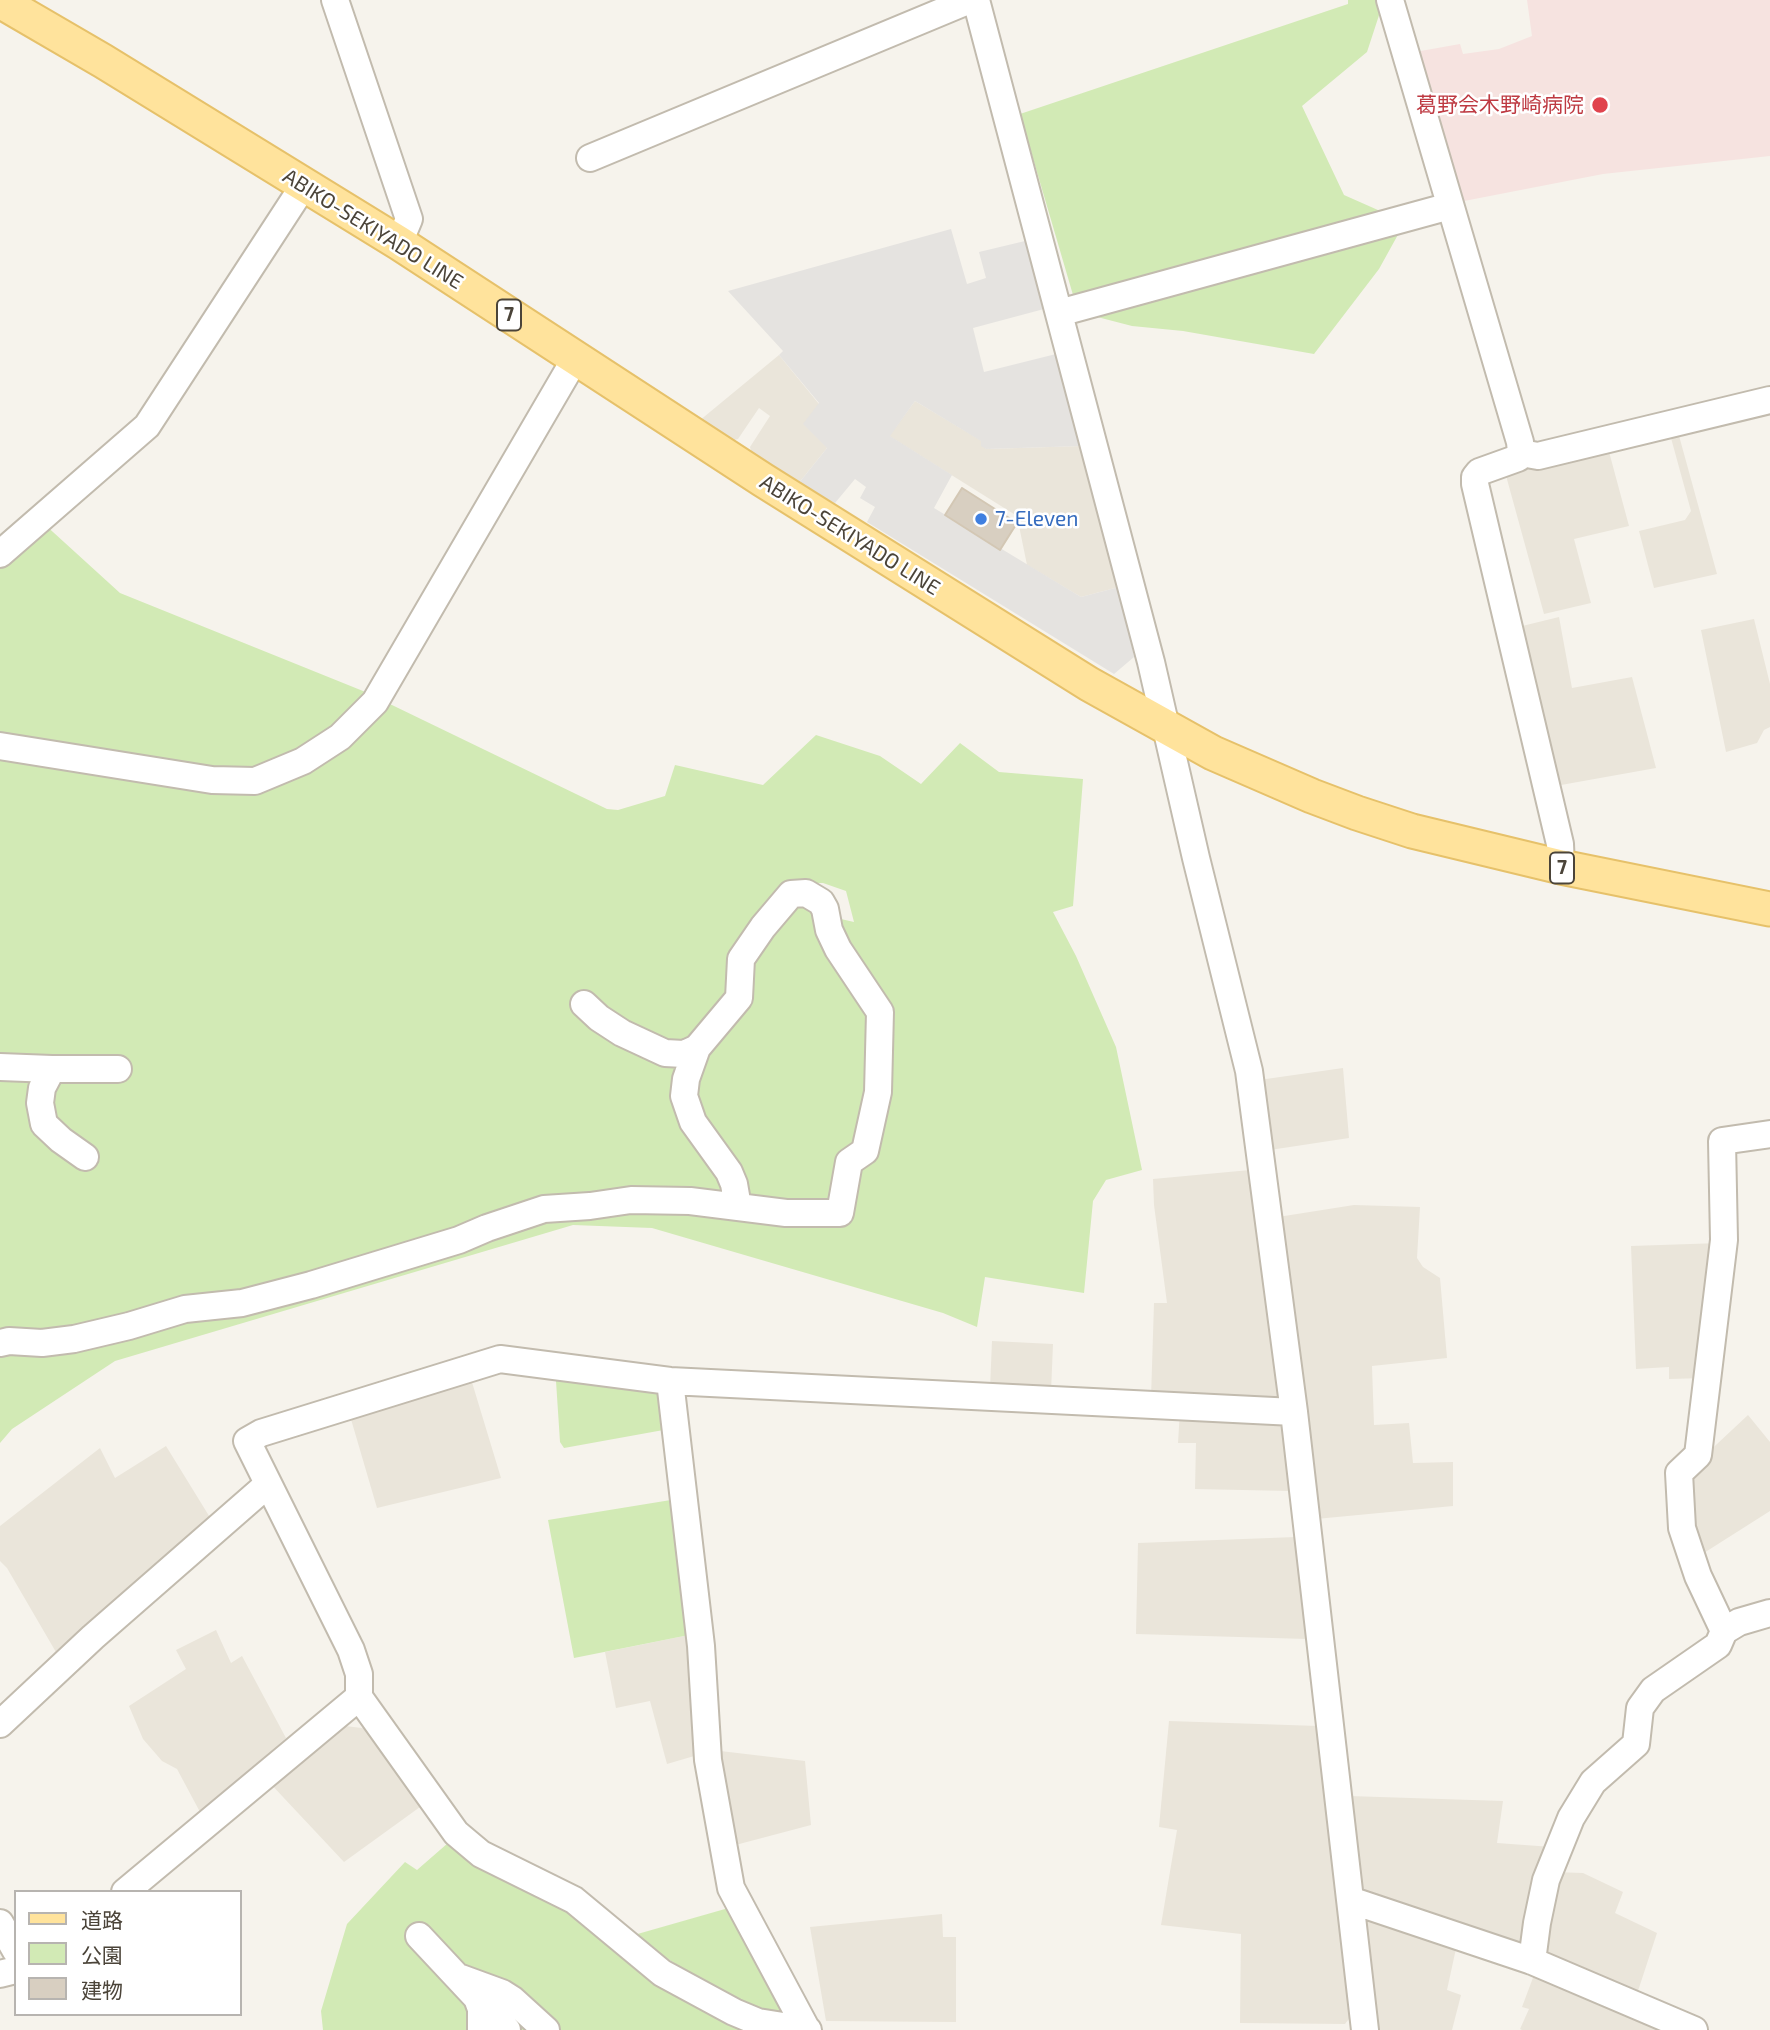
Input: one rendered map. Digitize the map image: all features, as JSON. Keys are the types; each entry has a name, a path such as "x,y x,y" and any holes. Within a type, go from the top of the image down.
{"main road":[{"name":"ABIKO-SEKIYADO LINE","path":"0,1 399,243 880,555 1089,684 1237,765 1357,813 1412,831 1561,867 1770,909"}],"street":[{"path":"335,0 409,219 399,243"},
{"path":"590,158 970,0"},
{"path":"975,0 1151,662 1249,1071 1294,1412 1365,2030"},
{"path":"1390,0 1520,442 1521,453 1518,458 1479,472 1475,477 1475,484 1560,844 1561,867"},
{"path":"0,554 148,426 304,185"},
{"path":"1059,313 1450,206"},
{"path":"0,746 212,780 255,781 303,761 340,737 375,702 575,359"},
{"path":"1521,453 1538,456 1770,400"},
{"path":"0,1343 42,1343 74,1339 185,1309 254,1300 459,1240 544,1209 631,1200 690,1201 738,1207 786,1213 840,1213 849,1162 865,1151 878,1092 880,1012 838,949 821,902 806,893 791,894 741,959 739,998 697,1048 686,1079 684,1096 693,1122 729,1172 738,1207"},
{"path":"584,1004 622,1033 665,1053 684,1054 697,1048"},
{"path":"0,1067 118,1069"},
{"path":"52,1069 42,1088 40,1102 44,1124 85,1157"},
{"path":"1724,1631 1698,1576 1682,1528 1679,1474 1698,1455 1703,1417 1724,1240 1721,1141 1770,1134"},
{"path":"808,2030 758,2022 662,1973 574,1900 481,1854 456,1833 359,1697 359,1674 351,1650 247,1441 261,1433 500,1359 670,1381 1294,1412"},
{"path":"670,1381 701,1646 708,1760 731,1888 808,2030"},
{"path":"0,1724 93,1637 267,1485"},
{"path":"1532,1961 1546,1880 1571,1818 1593,1782 1636,1744 1640,1708 1653,1689 1718,1645 1724,1631 1739,1622 1770,1613"},
{"path":"127,1890 359,1697"},
{"path":"1350,1900 1532,1961 1694,2030"},
{"path":"0,1923 14,1948"},
{"path":"419,1936 508,2030"},
{"path":"456,1976 502,1993 547,2030"},
{"path":"477,1998 481,2009 481,2030"}],"shaded area":[{"name":"葛野会木野崎病院","path":"1527,0 1770,0 1770,156 1603,174 1459,202 1415,52 1460,44 1463,54 1499,49 1532,36"},
{"path":"951,229 967,284 986,278 979,252 1025,241 1044,309 973,328 984,372 1056,354 1082,446 986,449 981,446 981,441 915,401 890,436 952,475 934,508 1081,597 1119,587 1134,657 1114,674 867,522 875,507 860,498 866,487 855,479 835,503 798,484 827,448 803,424 819,403 779,355 783,351 728,291"},
{"path":"779,355 819,404 827,448 798,484 752,455 750,447 770,416 759,408 738,439 731,441 699,421"},
{"path":"915,401 982,441 986,449 1082,446 1119,587 1081,597 1027,565 1017,516 889,436"},
{"path":"1678,432 1717,574 1654,588 1639,531 1685,520 1691,511 1671,438 1666,435"},
{"path":"1608,448 1629,526 1574,539 1591,603 1544,614 1505,472"},
{"path":"1559,617 1572,688 1632,677 1656,768 1561,785 1554,792 1510,629"},
{"path":"1754,619 1770,684 1770,727 1764,730 1757,743 1726,752 1701,630"},
{"path":"1343,1068 1349,1138 1270,1150 1259,1080"},
{"path":"1250,1170 1281,1405 1151,1398 1154,1303 1167,1303 1153,1179"},
{"path":"1354,1205 1420,1207 1417,1258 1423,1267 1440,1278 1447,1358 1372,1366 1374,1425 1409,1423 1413,1463 1453,1462 1453,1506 1316,1519 1278,1217"},
{"path":"1720,1243 1705,1378 1669,1379 1669,1367 1636,1369 1631,1246"},
{"path":"992,1341 1053,1344 1051,1392 990,1389"},
{"path":"471,1379 501,1478 377,1508 348,1409"},
{"path":"1180,1410 1283,1418 1290,1491 1195,1489 1196,1443 1178,1443"},
{"path":"1748,1415 1770,1442 1770,1511 1696,1558 1686,1473"},
{"path":"166,1446 214,1524 60,1659 7,1568 0,1561 0,1526 100,1448 115,1478"},
{"path":"1296,1537 1307,1639 1136,1634 1138,1543"},
{"path":"216,1630 231,1663 242,1656 286,1738 200,1812 177,1769 162,1761 143,1739 129,1706 186,1669 176,1650"},
{"path":"694,1634 701,1754 667,1764 650,1701 616,1708 605,1652"},
{"path":"1169,1721 1318,1726 1352,2015 1345,2024 1240,2023 1241,1934 1161,1925 1177,1830 1159,1827"},
{"path":"337,1725 370,1729 400,1770 420,1807 344,1862 268,1781"},
{"path":"712,1750 805,1761 811,1825 728,1847"},
{"path":"1349,1796 1503,1801 1497,1843 1552,1847 1521,1947 1362,1893"},
{"path":"1553,1872 1583,1873 1623,1892 1615,1913 1657,1933 1636,1997 1538,1955"},
{"path":"942,1914 943,1937 956,1937 956,2022 826,2021 810,1927"},
{"path":"1363,1916 1457,1944 1447,1990 1461,1995 1452,2030 1375,2030"},
{"path":"1534,1975 1669,2030 1522,2030 1520,2029 1529,2009 1522,2007"}],"green space":[{"path":"1348,0 1384,0 1367,52 1302,106 1344,195 1405,222 1379,269 1314,354 1183,331 1132,326 1078,312 1020,114 1348,4"},
{"path":"42,522 120,593 363,691 607,809 618,810 665,796 675,765 763,785 816,735 880,756 921,784 960,743 999,772 1083,779 1073,906 1053,912 1076,956 1116,1047 1142,1170 1106,1180 1093,1201 1084,1293 985,1277 977,1327 943,1313 652,1228 573,1225 115,1361 12,1429 0,1443 0,559","holes":["794,883 823,883 846,891 854,922 819,914"]},
{"path":"556,1381 656,1384 669,1429 564,1448 560,1442"},
{"path":"677,1499 694,1634 574,1658 548,1520"},
{"path":"448,1843 550,1900 753,2030 323,2030 321,2011 347,1924 405,1862 417,1870"},
{"path":"732,1907 797,2020 766,2011 717,1990 634,1935"}],"building":[{"name":"7-Eleven","path":"962,488 1017,523 1000,550 945,515"}],"place":[{"name":"葛野会木野崎病院","path":"1600,105"},
{"name":"7-Eleven","path":"981,519"}]}
